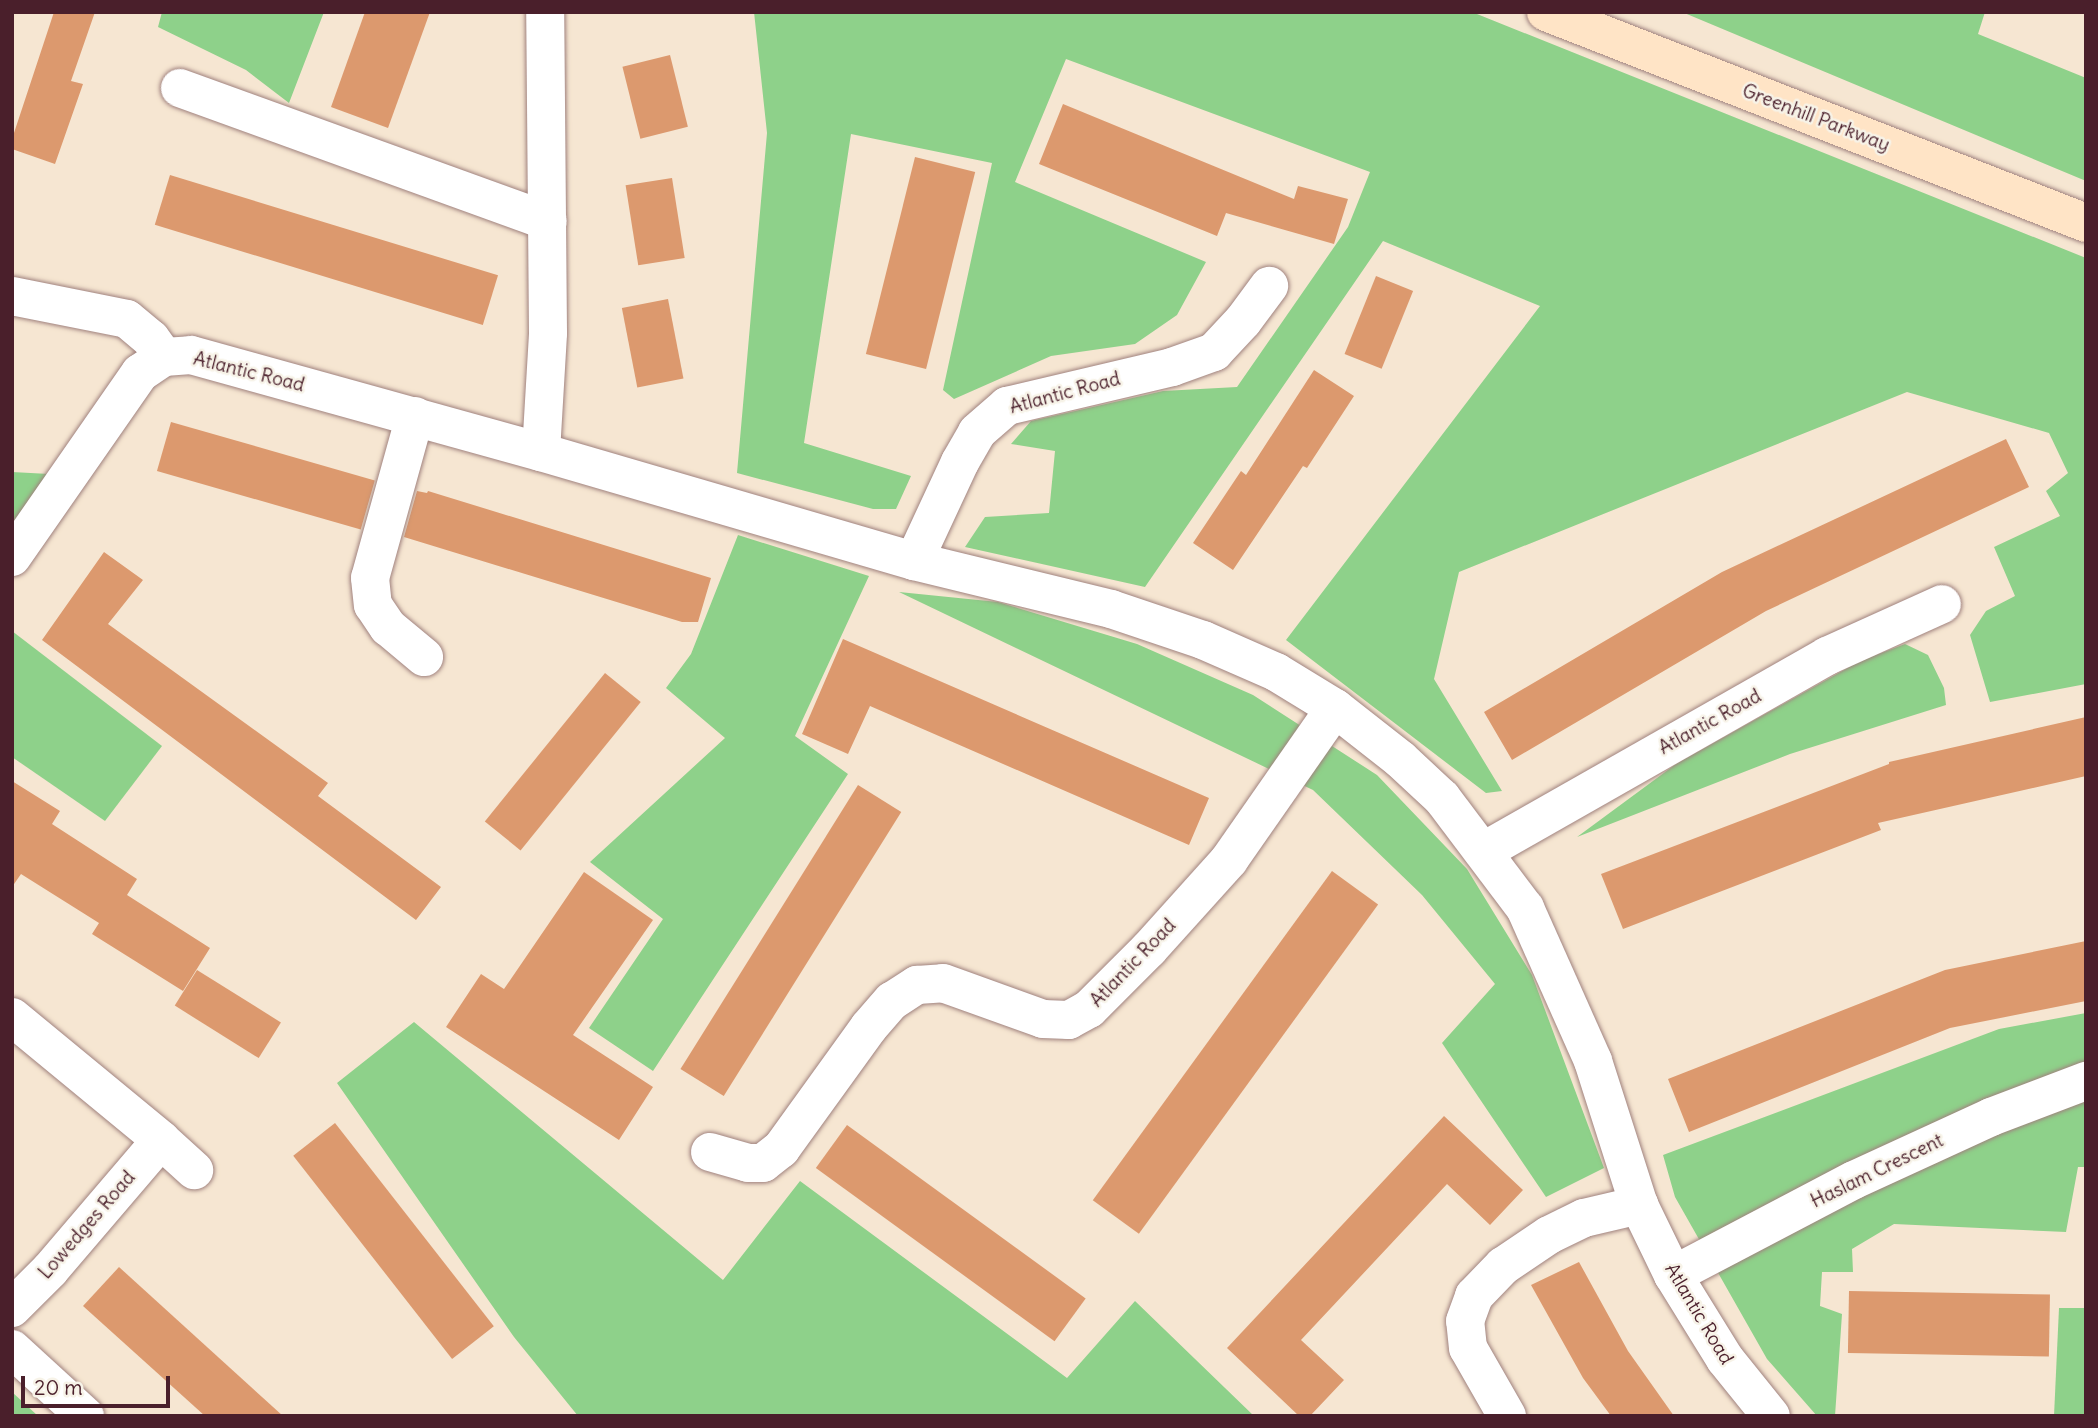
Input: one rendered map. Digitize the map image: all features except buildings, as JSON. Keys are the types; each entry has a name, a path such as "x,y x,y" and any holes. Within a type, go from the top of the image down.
{"main road":[{"name":"Greenhill Parkway","path":"1546,12 2086,223"}],"street":[{"path":"541,452 548,333 545,12"},
{"path":"180,88 548,221"},
{"name":"Atlantic Road","path":"914,561 977,432 1007,406 1172,367 1214,352 1243,321 1269,286"},
{"path":"12,296 127,319 151,339 164,357 140,373 12,557"},
{"name":"Atlantic Road","path":"164,357 191,355 415,416 914,561 1111,609 1203,640 1276,672 1335,708 1400,758 1442,798 1484,850 1525,908 1556,972 1593,1061 1639,1205 1674,1275 1725,1359 1771,1416"},
{"path":"415,416 370,578 373,605 388,627 424,657"},
{"name":"Atlantic Road","path":"1484,850 1827,656 1942,604"},
{"name":"Atlantic Road","path":"710,1152 748,1163 763,1163 781,1149 869,1027 892,1001 917,985 943,983 1043,1019 1069,1020 1089,1009 1149,949 1229,860 1335,708"},
{"path":"12,1017 194,1170"},
{"name":"Haslam Crescent","path":"1674,1275 1854,1180 1991,1117 2086,1081"},
{"name":"Lowedges Road","path":"12,1308 50,1270 161,1140"},
{"path":"1507,1416 1468,1348 1465,1321 1474,1297 1503,1266 1549,1235 1584,1218 1639,1205"},
{"path":"12,1349 85,1416"}],"green space":[{"path":"162,12 324,12 289,103 246,70 158,27"},
{"path":"754,12 1472,12 2086,258 2086,684 1990,702 1970,635 1986,611 2015,596 1994,547 2060,516 2046,491 2068,473 2049,433 1907,392 1459,572 1434,679 1502,791 1486,793 1286,640 1540,306 1383,241 1145,587 965,547 985,517 1049,513 1055,451 1011,444 1031,421 1163,391 1237,387 1348,227 1370,172 1066,59 1015,182 1206,262 1177,315 1135,344 1051,356 954,399 943,390 992,163 851,134 804,443 911,476 896,509 873,509 737,473 767,133"},
{"path":"1682,12 1985,12 1978,34 2086,78 2086,181"},
{"path":"12,472 49,474 12,532"},
{"path":"738,535 869,576 795,736 848,774 653,1071 589,1028 663,919 590,862 725,738 666,688 691,654"},
{"path":"899,592 998,602 1137,644 1253,695 1377,775 1467,869 1532,975 1604,1168 1546,1197 1442,1043 1495,984 1422,895 1313,790"},
{"path":"12,631 162,746 105,821 12,757"},
{"path":"1905,644 1928,655 1944,688 1946,705 1790,754 1577,837 1676,764 1860,661"},
{"path":"2086,1013 2086,1167 2078,1167 2066,1232 1894,1224 1852,1249 1853,1272 1822,1272 1820,1306 1842,1314 1835,1416 1817,1416 1767,1359 1675,1197 1663,1155 1999,1029"},
{"path":"414,1022 723,1280 800,1181 1067,1378 1135,1301 1254,1416 578,1416 514,1337 337,1083"},
{"path":"2059,1308 2086,1308 2086,1416 2054,1416"},
{"path":"12,1392 38,1416 12,1416"}]}
